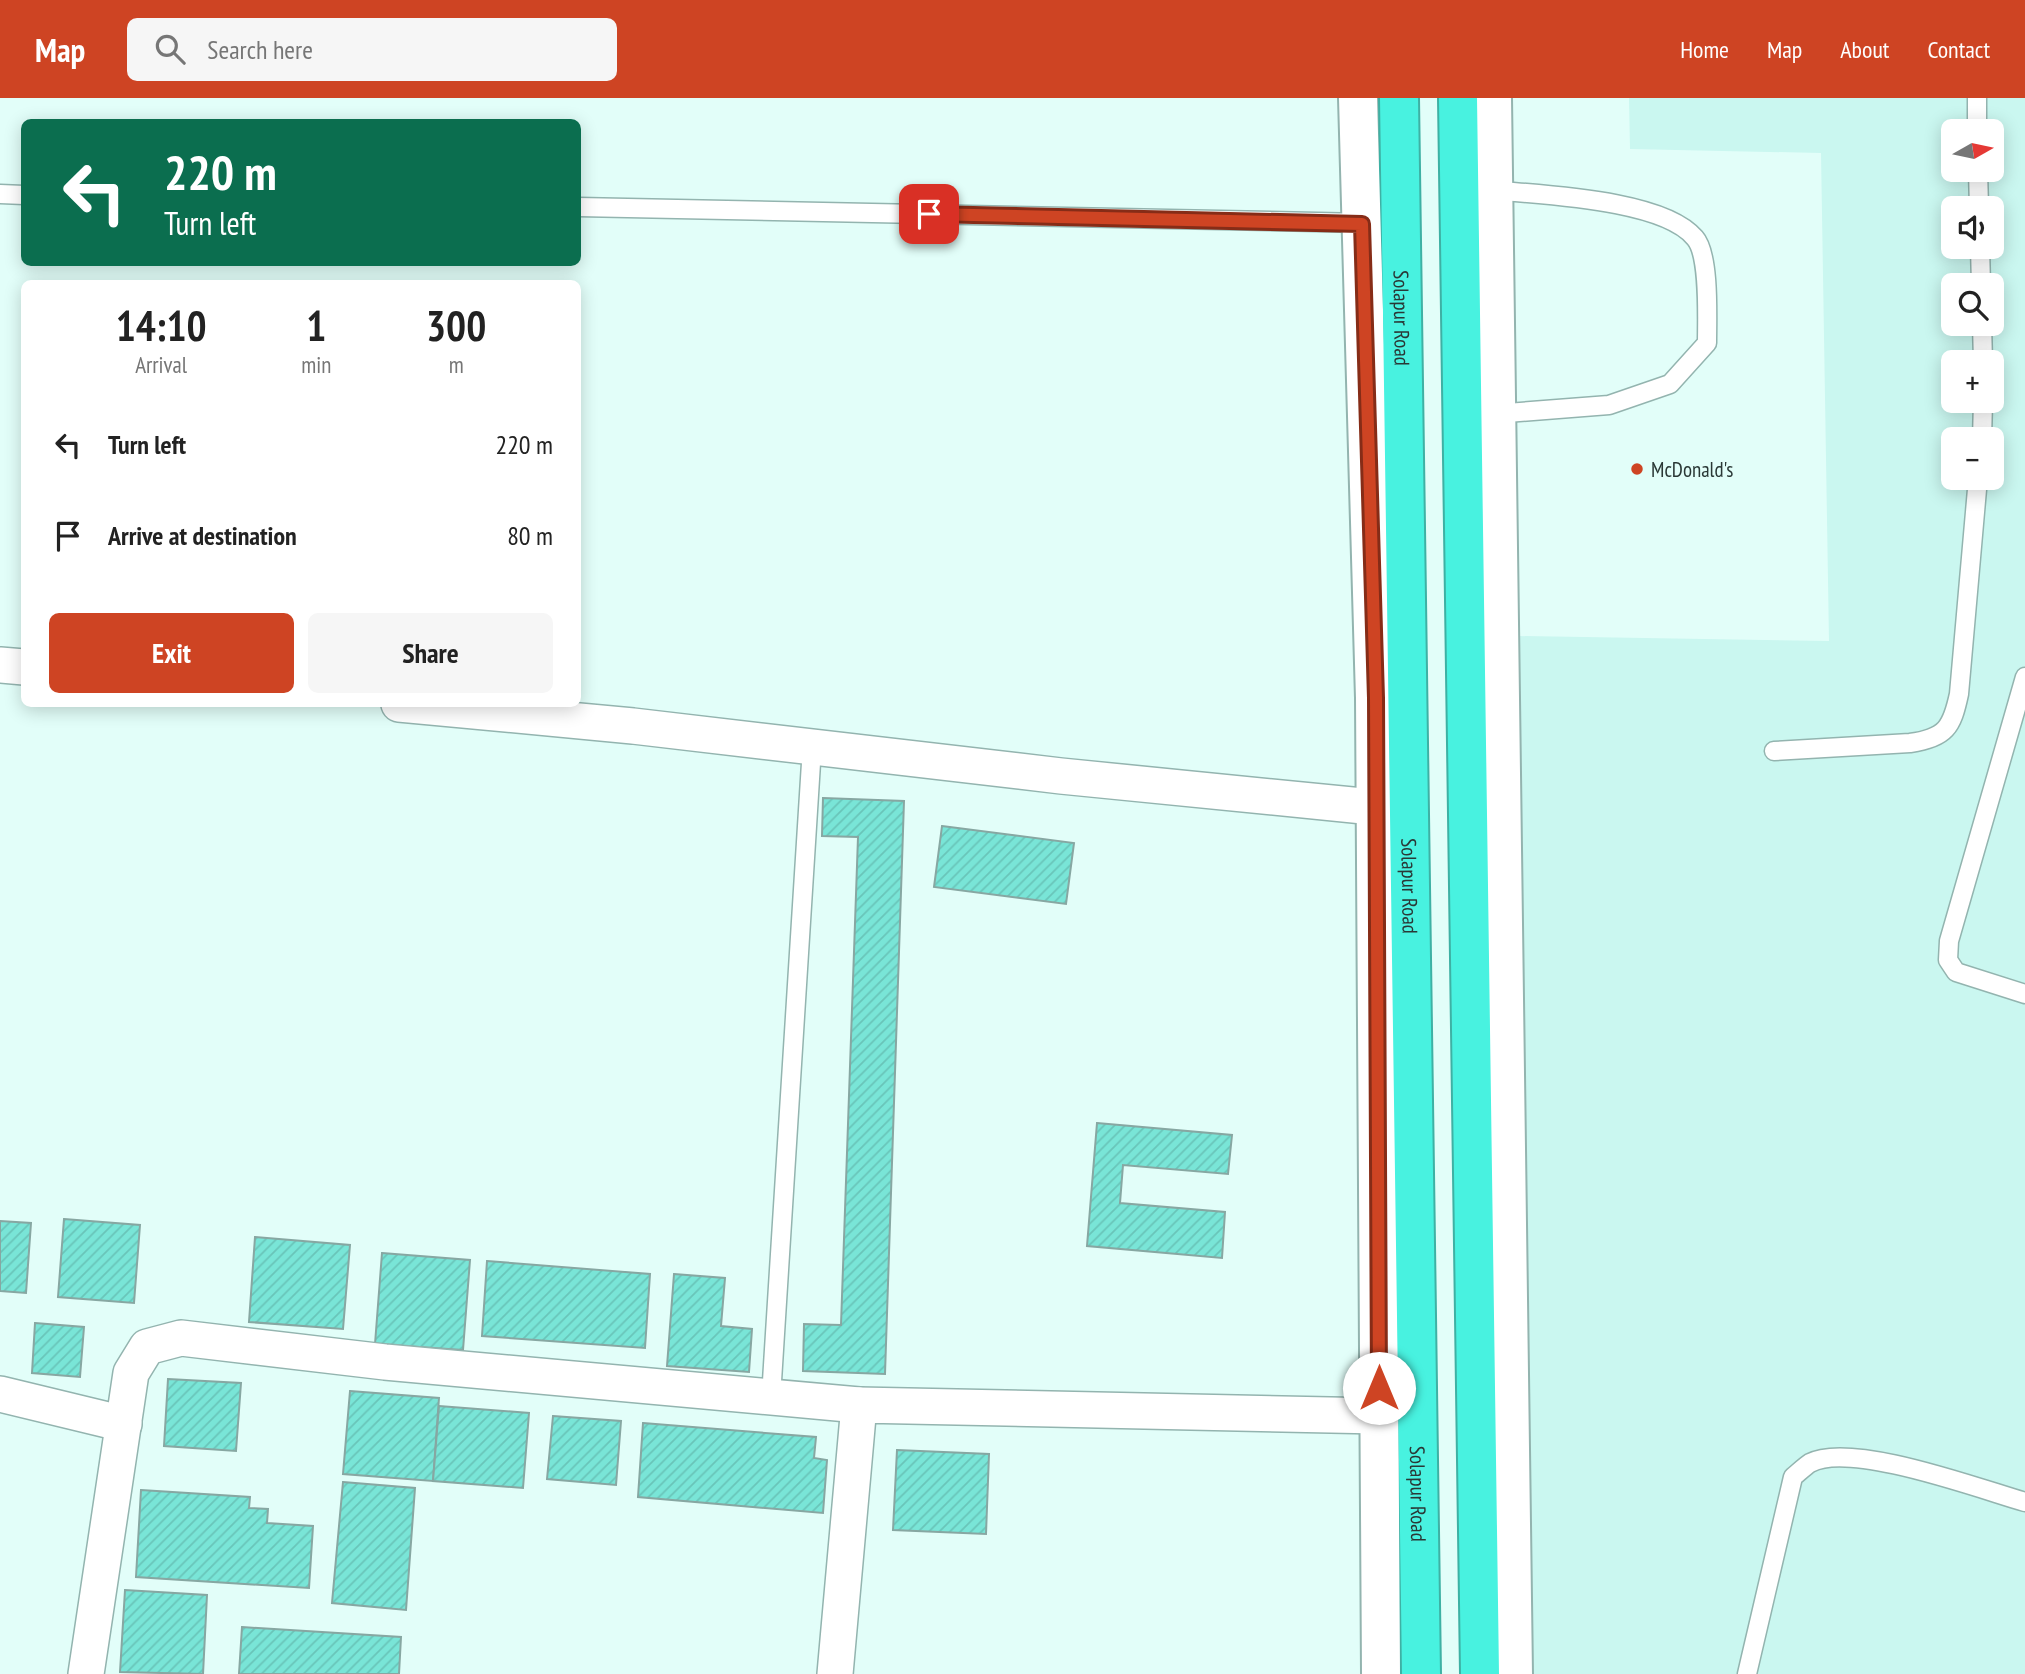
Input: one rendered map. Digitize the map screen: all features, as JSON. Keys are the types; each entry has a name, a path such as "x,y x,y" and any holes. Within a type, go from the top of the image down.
{"highway":[{"name":"Solapur Road","path":"1399,98 1401,219 1392,809 1422,1674"},
{"path":"1458,98 1476,188 1480,415 1480,1674"},
{"path":"1420,1592 1480,1593"}],"street":[{"path":"1358,98 1376,698 1392,809 1379,1416 1381,1674"},
{"path":"1476,188 1492,98"},
{"path":"1480,415 1513,1674"},
{"path":"0,665 21,667"},
{"path":"430,707 633,726 1062,776 1392,809"},
{"path":"86,1674 131,1373 147,1347 181,1339 385,1362 859,1405 1379,1416"},
{"path":"0,1394 124,1424"},
{"path":"835,1674 859,1405"}],"lane":[{"path":"1977,98 1978,119"},
{"path":"1476,188 1618,204 1666,217 1696,238 1707,275 1707,343 1670,384 1609,405 1480,415"},
{"path":"0,194 21,195"},
{"path":"581,207 1362,224 1401,219"},
{"path":"1774,751 1910,743 1928,740 1946,731 1954,717 1959,694 1977,490"},
{"path":"2025,677 1949,941 1948,960 1956,972 2025,994"},
{"path":"771,1397 812,747"},
{"path":"1747,1674 1793,1477 1811,1462 1840,1458 1883,1460 2025,1502"}],"shaded area":[{"path":"1629,98 2025,98 2025,1674 1527,1674 1518,636 1829,641 1821,153 1630,149"}],"building":[{"path":"823,798 904,801 885,1374 803,1371 804,1324 841,1325 858,837 822,836"},
{"path":"942,826 1074,843 1066,904 934,887"},
{"path":"1097,1123 1232,1135 1228,1174 1123,1165 1120,1203 1225,1212 1222,1258 1087,1246"},
{"path":"64,1219 140,1225 134,1303 58,1297"},
{"path":"0,1221 31,1223 26,1293 0,1291"},
{"path":"255,1237 350,1245 343,1329 249,1322"},
{"path":"382,1253 470,1260 463,1350 375,1344"},
{"path":"487,1261 650,1274 645,1348 482,1336"},
{"path":"674,1274 725,1278 721,1326 752,1329 749,1372 667,1366"},
{"path":"35,1323 84,1327 80,1377 32,1373"},
{"path":"168,1379 241,1383 236,1451 164,1446"},
{"path":"350,1391 439,1398 433,1481 343,1474"},
{"path":"439,1406 529,1413 523,1488 433,1481"},
{"path":"553,1416 621,1421 616,1485 547,1479"},
{"path":"643,1423 816,1437 814,1458 827,1460 823,1513 638,1497"},
{"path":"897,1450 989,1454 986,1534 893,1530"},
{"path":"343,1482 415,1488 406,1610 332,1603"},
{"path":"141,1490 250,1497 249,1508 268,1509 267,1523 313,1526 309,1588 136,1577"},
{"path":"125,1590 207,1595 203,1674 120,1672"},
{"path":"242,1627 401,1637 399,1674 239,1674"}],"place":[{"name":"McDonald's","path":"1637,469"}],"route":[{"path":"929,214 1362,224 1376,698 1379,1388"}]}
